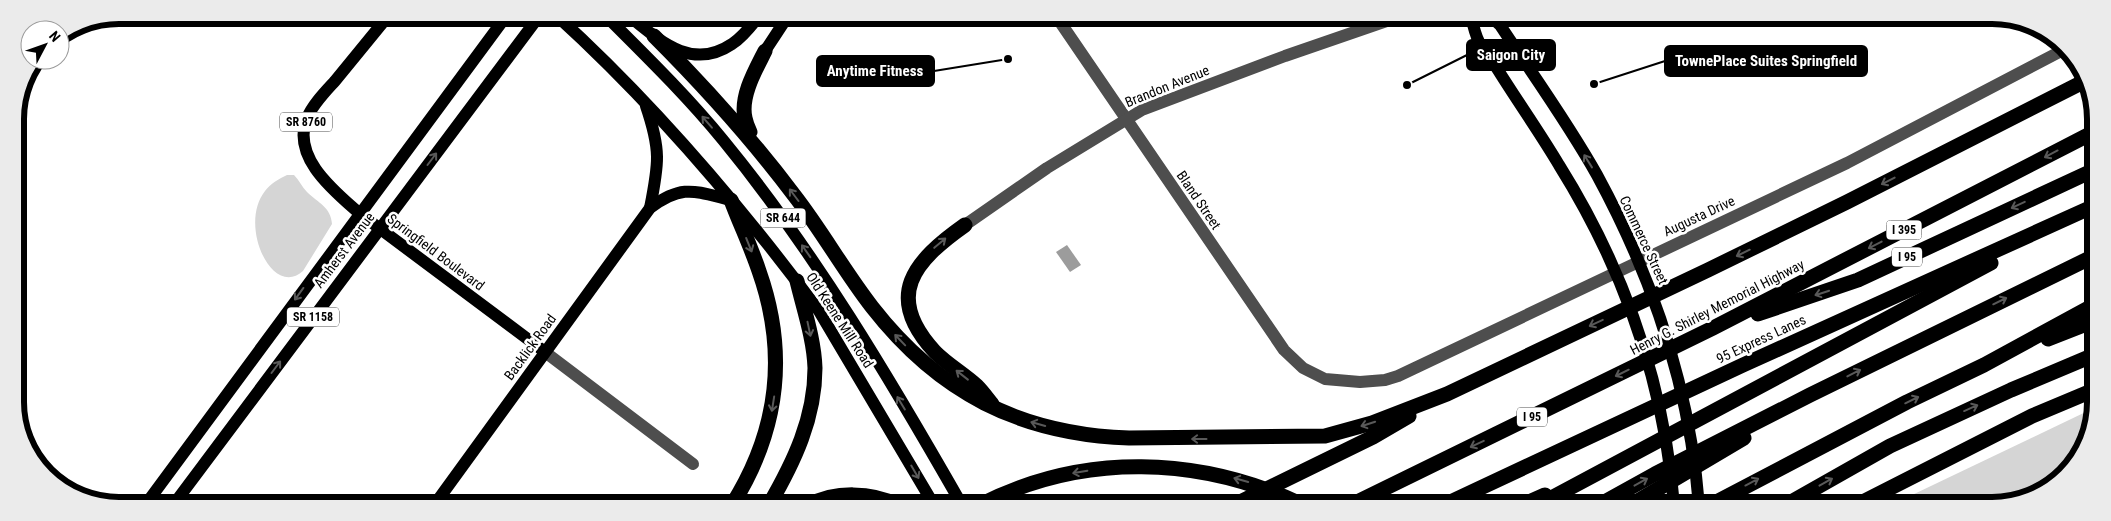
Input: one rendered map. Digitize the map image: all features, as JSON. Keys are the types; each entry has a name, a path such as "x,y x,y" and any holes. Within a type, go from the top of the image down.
{"highway":[{"path":"654,36 710,92 754,143 795,196 871,307 920,360 944,380 996,409 1035,424 1103,437 1266,438 1325,436 1372,423 1446,394 1821,215 2080,84"},
{"path":"754,143 744,117 745,101 749,86 765,51"},
{"name":"Henry G. Shirley Memorial Highway","path":"1367,497 1713,328 2087,136"},
{"name":"I 95","path":"1713,328 1858,280 2087,173"},
{"path":"731,200 766,293 771,315 776,364 773,404 765,436 737,497"},
{"name":"95 Express Lanes","path":"1461,497 1752,361 2087,210"},
{"path":"1553,497 2087,211"},
{"path":"965,225 939,243 924,258 909,285 908,300 913,319 922,336 936,352 977,387 996,409"},
{"path":"1613,497 1810,395 2087,259"},
{"path":"773,497 800,445 812,399 815,367 809,327 797,282"},
{"path":"1726,497 1899,406 1984,365 2087,309"},
{"path":"1984,365 2087,324"},
{"path":"1800,497 1890,446 2010,390 2087,358"},
{"path":"1873,497 2024,420 2087,393"},
{"path":"1250,497 1373,437 1446,394"},
{"path":"1645,497 1724,451 1810,395"},
{"path":"998,497 1020,487 1054,477 1088,471 1153,466 1185,468 1241,480 1285,497"},
{"path":"1540,497 1604,469"},
{"path":"830,497 849,495 869,497"}],"main road":[{"name":"Springfield Boulevard","path":"382,24 320,99 306,122 306,145 314,166 333,189 360,213 545,352"},
{"name":"Amherst Avenue","path":"151,497 500,24"},
{"name":"Amherst Avenue","path":"179,497 379,228 534,24"},
{"name":"Old Keene Mill Road","path":"565,24 606,62 672,130 797,282 824,318 929,497"},
{"name":"Old Keene Mill Road","path":"614,24 683,94 723,140 785,221 848,316 957,497"},
{"path":"639,24 679,52 693,55 721,51 733,44 752,24"},
{"path":"765,51 783,24"},
{"path":"1473,24 1478,41 1559,164 1601,239 1631,307 1649,361 1664,429 1673,497"},
{"name":"Commerce Street","path":"1499,24 1596,174 1624,229 1654,298 1672,354 1690,434 1698,497"},
{"path":"644,101 658,147 650,208"},
{"path":"650,208 666,196 687,191 731,200"},
{"name":"Backlick Road","path":"440,497 650,208"}],"street":[{"name":"Bland Street","path":"1061,24 1284,350 1303,368 1313,374 1335,381"},
{"name":"Brandon Avenue","path":"965,225 1047,168 1142,110 1285,56 1378,24"},
{"name":"Augusta Drive","path":"1335,381 1385,380 1435,360 1555,300 1847,163 2060,51"},
{"name":"Springfield Boulevard","path":"545,352 693,464"}],"shaded area":[{"path":"287,175 294,175 307,192 327,209 332,224 303,271 291,277 280,275 270,267 262,254 257,239 255,222 258,205 265,191 272,183"},
{"path":"1067,245 1081,265 1070,272 1056,252"},
{"path":"2086,412 2084,427 2075,450 2060,470 2040,485 2017,494 1999,497 1908,497"}],"place":[{"name":"Anytime Fitness","path":"1008,59"},
{"name":"TownePlace Suites Springfield","path":"1594,84"},
{"name":"Saigon City","path":"1407,85"}]}
